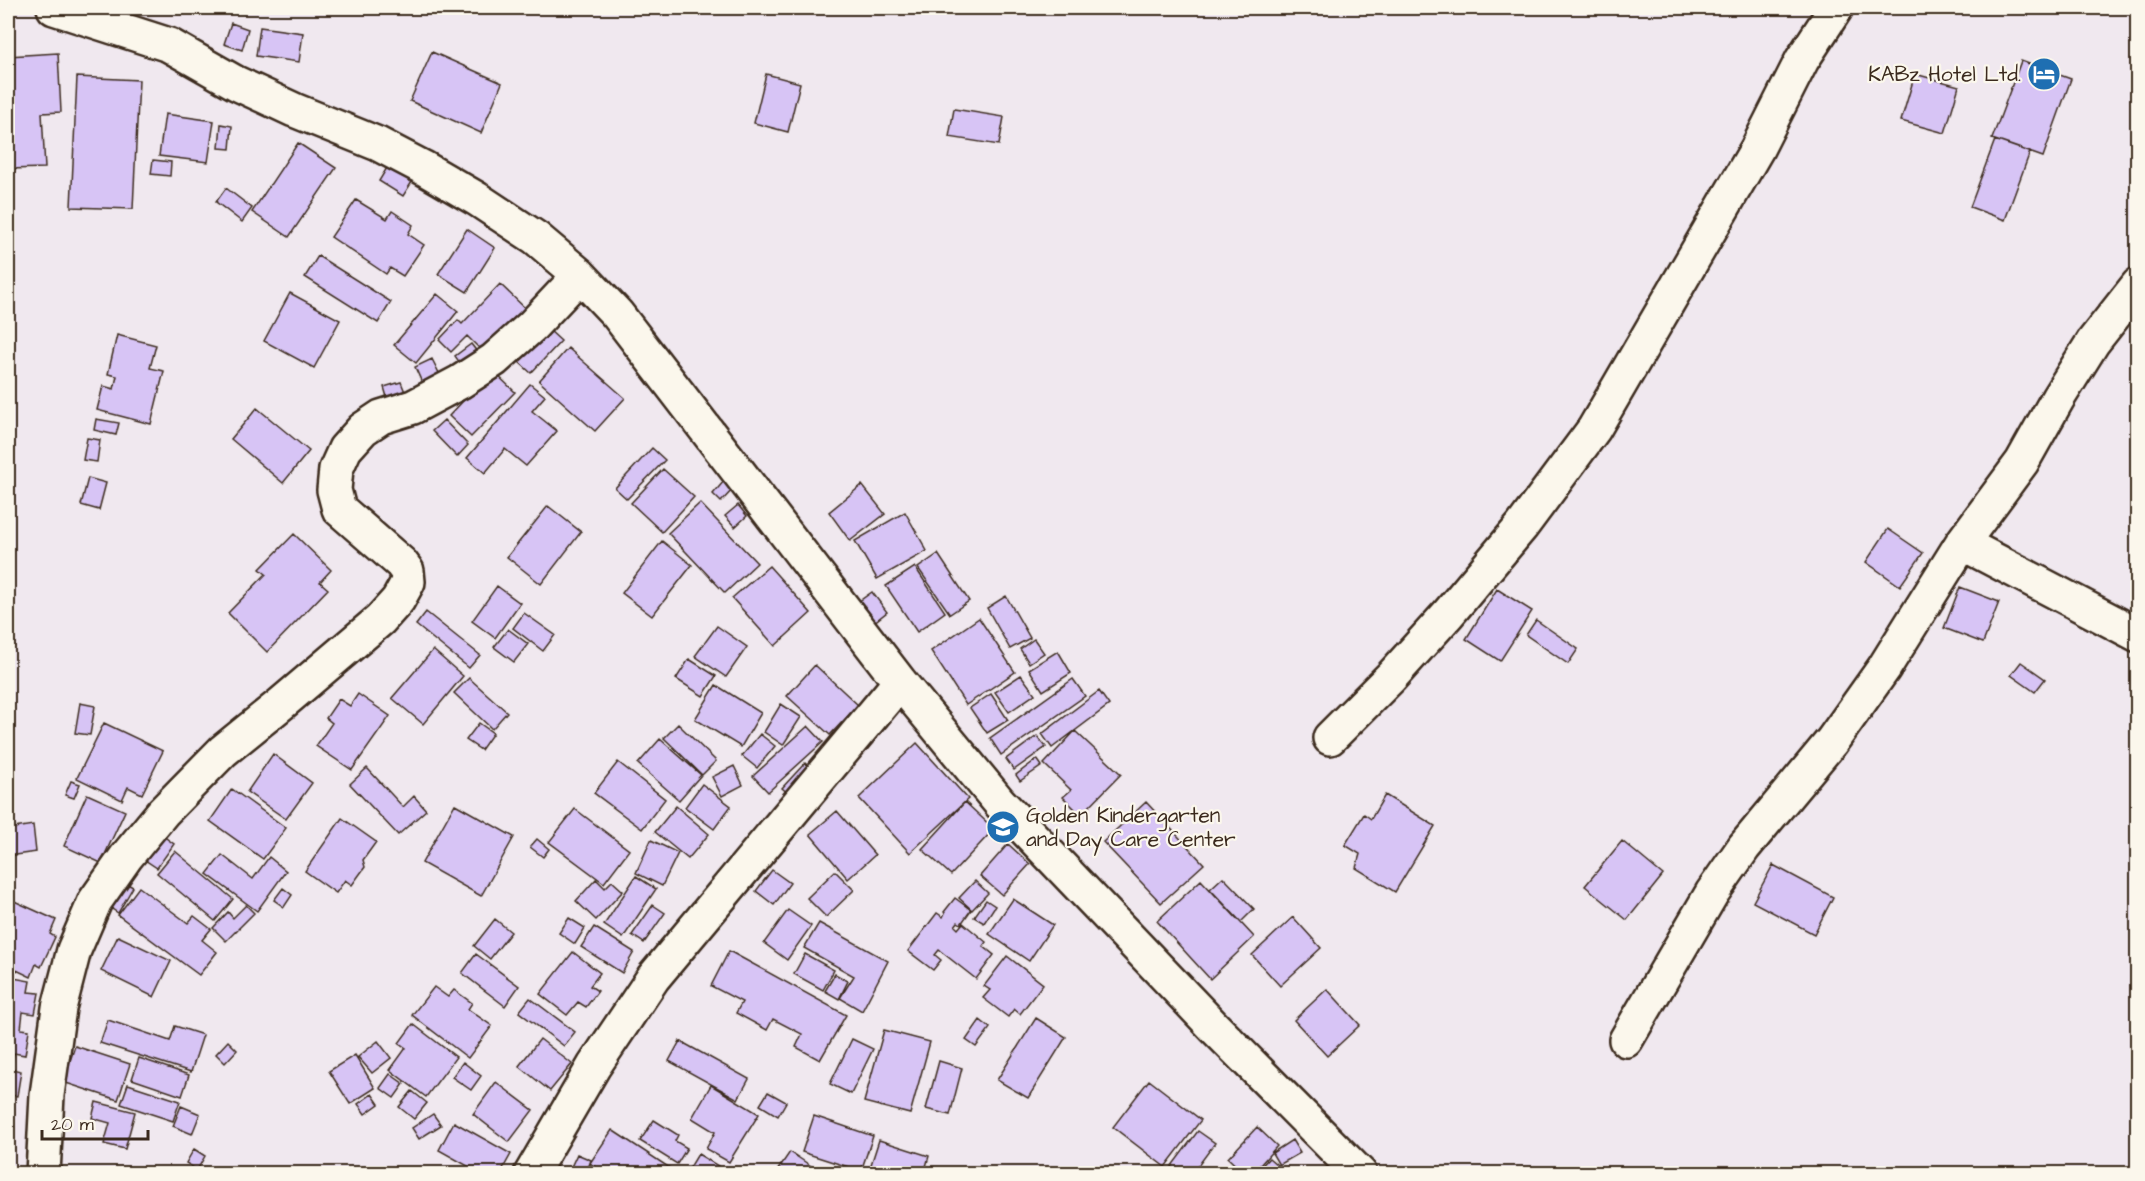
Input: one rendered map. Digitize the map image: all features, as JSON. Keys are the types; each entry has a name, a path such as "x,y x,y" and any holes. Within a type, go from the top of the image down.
{"street":[{"path":"54,8 169,45 236,83 294,110 378,144 477,199 536,237 580,275 617,314 900,682 1000,803 1215,1028 1360,1173"},
{"path":"1330,738 1391,677 1448,614 1522,526 1594,429 1757,149 1802,60 1836,8"},
{"path":"43,1173 46,1095 59,1008 74,950 95,901 126,857 163,812 223,751 281,705 380,620 404,592 408,582 407,571 401,563 339,509 334,490 336,469 345,448 363,429 381,417 413,407 460,382 494,360 532,326 580,275"},
{"path":"1626,1040 1680,944 1712,893 1744,847 1832,741 1884,668 1962,543 2022,462 2093,342 2138,285"},
{"path":"1962,543 2138,635"},
{"path":"531,1173 594,1066 653,978 900,682"}],"building":[{"path":"231,23 248,29 242,50 224,44"},
{"path":"260,27 303,33 299,62 256,56"},
{"path":"432,52 502,83 481,133 410,101"},
{"path":"58,53 61,112 42,113 45,168 8,169 8,56"},
{"path":"2021,61 2071,79 2043,157 1992,139"},
{"path":"766,74 800,83 788,132 754,123"},
{"path":"1915,74 1959,86 1945,133 1901,121"},
{"path":"77,77 139,80 133,209 71,207"},
{"path":"954,109 1004,117 999,145 949,137"},
{"path":"165,114 214,121 208,162 159,156"},
{"path":"221,124 232,126 230,149 219,148"},
{"path":"1995,140 2030,152 2005,220 1970,207"},
{"path":"298,143 336,168 289,237 252,212"},
{"path":"153,160 171,162 170,176 151,174"},
{"path":"388,166 412,182 403,196 379,181"},
{"path":"226,188 252,208 242,222 216,202"},
{"path":"356,200 387,219 392,211 413,225 408,234 424,245 403,276 390,268 386,274 331,237"},
{"path":"467,229 495,248 467,292 438,274"},
{"path":"318,256 391,302 378,323 305,277"},
{"path":"500,284 526,309 484,353 467,336 451,352 439,340 458,320 462,324"},
{"path":"290,293 340,320 314,368 264,341"},
{"path":"437,294 458,311 416,363 394,345"},
{"path":"549,330 561,341 531,373 519,362"},
{"path":"117,335 156,345 150,368 164,371 151,424 97,410 103,386 114,389 117,376 108,374"},
{"path":"471,344 478,353 462,366 455,356"},
{"path":"568,348 625,398 595,431 539,381"},
{"path":"432,359 442,379 424,387 415,367"},
{"path":"492,370 515,392 471,437 449,416"},
{"path":"401,382 405,392 387,397 384,387"},
{"path":"530,384 545,396 532,411 557,431 526,466 505,449 485,473 467,458"},
{"path":"257,408 309,451 283,483 231,439"},
{"path":"96,419 119,423 116,435 94,430"},
{"path":"444,420 468,445 457,457 432,431"},
{"path":"87,438 100,440 97,462 83,460"},
{"path":"652,448 665,460 627,499 615,488"},
{"path":"663,469 694,497 662,532 631,503"},
{"path":"88,478 106,483 99,510 81,505"},
{"path":"724,481 733,489 721,502 713,494"},
{"path":"862,485 885,514 850,541 829,512"},
{"path":"700,503 757,563 725,593 668,533"},
{"path":"738,505 747,516 735,527 725,516"},
{"path":"548,506 581,532 541,584 507,557"},
{"path":"905,512 927,551 877,579 855,541"},
{"path":"1888,529 1923,553 1900,586 1866,562"},
{"path":"294,534 331,570 320,582 328,589 267,652 228,613 266,574 260,569"},
{"path":"662,541 692,565 652,616 622,593"},
{"path":"938,554 969,601 950,614 918,568"},
{"path":"769,566 811,613 775,646 732,598"},
{"path":"915,567 945,612 917,632 886,586"},
{"path":"497,586 520,603 495,638 472,621"},
{"path":"1960,587 1999,602 1983,643 1944,628"},
{"path":"1497,589 1532,611 1500,661 1466,639"},
{"path":"872,592 887,612 873,623 858,602"},
{"path":"1006,596 1030,638 1010,649 987,608"},
{"path":"426,612 480,655 469,668 416,625"},
{"path":"524,613 555,635 543,651 513,628"},
{"path":"979,618 1015,672 966,705 931,651"},
{"path":"1536,620 1578,649 1568,664 1526,635"},
{"path":"717,626 747,647 726,677 695,656"},
{"path":"508,629 528,644 514,662 494,647"},
{"path":"1034,639 1044,653 1029,663 1020,649"},
{"path":"433,650 463,676 423,724 392,698"},
{"path":"1058,651 1071,673 1043,691 1029,669"},
{"path":"689,659 716,676 703,696 676,679"},
{"path":"2021,662 2045,679 2035,692 2011,675"},
{"path":"815,665 858,705 830,735 787,696"},
{"path":"1021,675 1035,694 1009,712 995,692"},
{"path":"469,678 507,712 492,729 454,693"},
{"path":"1073,679 1085,696 1001,755 990,738"},
{"path":"716,685 761,713 741,747 695,719"},
{"path":"1099,691 1109,705 1052,748 1042,734"},
{"path":"358,694 390,716 352,770 316,746 332,723 326,718 339,699 350,706"},
{"path":"991,694 1008,720 987,733 970,708"},
{"path":"80,703 95,706 90,735 75,733"},
{"path":"781,704 801,717 783,745 764,732"},
{"path":"104,723 163,751 142,794 128,787 122,800 77,778"},
{"path":"479,723 493,733 481,750 466,740"},
{"path":"678,724 716,761 702,775 664,738"},
{"path":"808,726 823,742 768,792 753,776"},
{"path":"1075,731 1121,774 1081,815 1063,797 1071,790 1044,764"},
{"path":"760,734 775,746 757,768 742,756"},
{"path":"1037,736 1046,747 1014,770 1006,759"},
{"path":"660,739 701,775 679,800 638,764"},
{"path":"917,743 968,799 910,853 859,798"},
{"path":"273,754 312,783 286,819 247,792"},
{"path":"1037,759 1042,766 1020,781 1016,775"},
{"path":"618,762 665,799 642,829 594,793"},
{"path":"805,763 813,771 791,796 782,788"},
{"path":"734,766 743,785 722,796 712,777"},
{"path":"367,768 403,807 414,796 426,810 398,835 350,784"},
{"path":"71,781 80,784 74,798 65,795"},
{"path":"702,784 731,806 714,829 685,807"},
{"path":"232,789 286,828 263,859 210,821"},
{"path":"87,794 125,811 101,863 64,846"},
{"path":"1385,795 1435,826 1395,892 1356,868 1360,854 1345,845 1364,814 1371,819"},
{"path":"965,802 994,829 951,875 922,849"},
{"path":"1146,802 1204,864 1161,903 1103,842"},
{"path":"455,804 514,837 481,896 422,863"},
{"path":"676,806 709,834 688,859 655,832"},
{"path":"575,809 629,850 604,883 549,842"},
{"path":"837,811 875,855 848,879 810,834"},
{"path":"342,818 376,842 363,860 365,867 352,885 345,880 336,893 305,871"},
{"path":"33,825 36,852 8,856 8,829"},
{"path":"159,833 174,844 157,868 142,858"},
{"path":"537,839 549,849 543,857 530,847"},
{"path":"651,840 678,853 662,886 636,873"},
{"path":"1622,841 1663,875 1627,920 1585,886"},
{"path":"1008,844 1030,864 1002,895 980,876"},
{"path":"175,851 233,899 215,921 157,873"},
{"path":"222,855 253,879 269,857 286,871 257,911 207,874"},
{"path":"1773,865 1833,897 1814,934 1753,902"},
{"path":"772,870 790,883 774,905 756,891"},
{"path":"835,871 854,890 826,917 807,898"},
{"path":"636,876 656,889 623,938 604,925"},
{"path":"1223,877 1254,909 1241,922 1210,889"},
{"path":"596,879 605,888 612,881 623,891 596,920 576,901"},
{"path":"1201,880 1254,937 1210,979 1157,921"},
{"path":"975,881 988,893 972,910 959,898"},
{"path":"124,882 133,887 118,913 109,907"},
{"path":"139,887 188,923 194,916 211,929 202,940 217,952 199,975 118,915"},
{"path":"283,888 292,895 284,907 274,900"},
{"path":"955,898 971,910 961,924 958,922 955,926 958,929 963,923 986,942 983,946 994,955 976,979 939,950 935,955 941,960 933,970 908,951 937,913 943,917 944,912"},
{"path":"1013,899 1053,925 1029,961 989,934"},
{"path":"12,900 56,920 50,934 55,937 41,967 36,964 31,977 8,966 8,910"},
{"path":"986,900 995,906 984,923 974,917"},
{"path":"246,905 254,913 226,941 213,928 228,912 233,918"},
{"path":"653,905 665,913 644,943 632,935"},
{"path":"788,910 811,926 787,960 764,943"},
{"path":"1293,917 1321,948 1280,986 1252,955"},
{"path":"569,918 585,928 575,944 559,933"},
{"path":"495,919 511,932 490,959 474,946"},
{"path":"819,923 888,961 862,1011 840,998 854,976 804,948"},
{"path":"594,927 634,952 622,973 581,947"},
{"path":"118,936 171,961 154,997 101,971"},
{"path":"729,951 846,1015 820,1060 796,1047 802,1034 773,1019 767,1030 736,1013 742,1002 711,986"},
{"path":"573,952 600,973 590,986 598,991 586,1007 578,1002 567,1015 540,994"},
{"path":"476,954 519,986 505,1006 462,973"},
{"path":"805,954 834,970 823,990 794,974"},
{"path":"1007,956 1043,984 1020,1014 1014,1009 1008,1017 983,998 990,990 984,986"},
{"path":"835,974 848,981 839,999 825,991"},
{"path":"8,977 30,981 28,992 39,993 35,1014 23,1012 21,1029 29,1030 25,1055 14,1053 11,1069 21,1071 17,1096 9,1095 8,1103"},
{"path":"434,987 448,997 454,990 472,1003 468,1009 492,1026 468,1058 412,1015"},
{"path":"1327,989 1360,1025 1327,1056 1294,1020"},
{"path":"530,998 575,1032 564,1046 519,1012"},
{"path":"1036,1018 1066,1037 1028,1098 997,1080"},
{"path":"108,1020 170,1041 175,1026 203,1035 191,1072 100,1043"},
{"path":"980,1020 990,1028 976,1047 966,1040"},
{"path":"413,1024 456,1057 426,1097 390,1070 406,1048 399,1043"},
{"path":"884,1030 930,1042 910,1114 864,1102"},
{"path":"540,1039 572,1064 550,1091 519,1066"},
{"path":"852,1039 873,1049 851,1094 830,1084"},
{"path":"228,1041 237,1050 225,1063 216,1054"},
{"path":"378,1041 391,1058 372,1073 358,1057"},
{"path":"680,1041 749,1079 738,1099 669,1061"},
{"path":"75,1046 130,1064 118,1100 63,1082"},
{"path":"355,1055 375,1088 350,1104 329,1071"},
{"path":"139,1058 189,1075 182,1096 132,1079"},
{"path":"939,1061 962,1068 950,1115 926,1109"},
{"path":"463,1062 481,1076 471,1090 452,1077"},
{"path":"390,1074 404,1084 394,1098 380,1088"},
{"path":"1149,1080 1201,1120 1165,1167 1113,1127"},
{"path":"496,1082 533,1110 509,1142 473,1114"},
{"path":"128,1084 180,1101 173,1121 121,1104"},
{"path":"711,1085 759,1114 729,1162 706,1149 715,1132 692,1118"},
{"path":"412,1091 427,1103 414,1119 399,1107"},
{"path":"768,1092 786,1102 778,1116 760,1105"},
{"path":"372,1094 379,1104 365,1114 358,1104"},
{"path":"96,1102 135,1112 125,1149 104,1144 110,1123 92,1118"},
{"path":"181,1106 200,1114 192,1134 173,1126"},
{"path":"433,1114 441,1125 419,1139 412,1128"},
{"path":"814,1116 873,1136 861,1171 802,1152"},
{"path":"654,1120 678,1135 675,1141 687,1148 677,1164 640,1141"},
{"path":"454,1122 511,1154 500,1174 482,1174 439,1150"},
{"path":"1257,1127 1277,1146 1252,1174 1245,1174 1228,1158"},
{"path":"612,1130 676,1172 675,1174 606,1174 590,1163"},
{"path":"1198,1131 1215,1143 1192,1174 1172,1174 1168,1171"},
{"path":"879,1140 929,1156 924,1174 868,1174"},
{"path":"1292,1140 1300,1153 1279,1165 1272,1153"},
{"path":"194,1149 205,1156 197,1170 186,1163"},
{"path":"790,1152 823,1174 775,1174"},
{"path":"577,1154 591,1160 586,1174 571,1167"},
{"path":"698,1154 718,1166 713,1174 686,1174"},
{"path":"1269,1158 1284,1171 1282,1174 1254,1174"}],"place":[{"name":"KABz Hotel Ltd.","path":"2044,74"},
{"name":"Golden Kindergarten and Day Care Center","path":"1003,827"}]}
